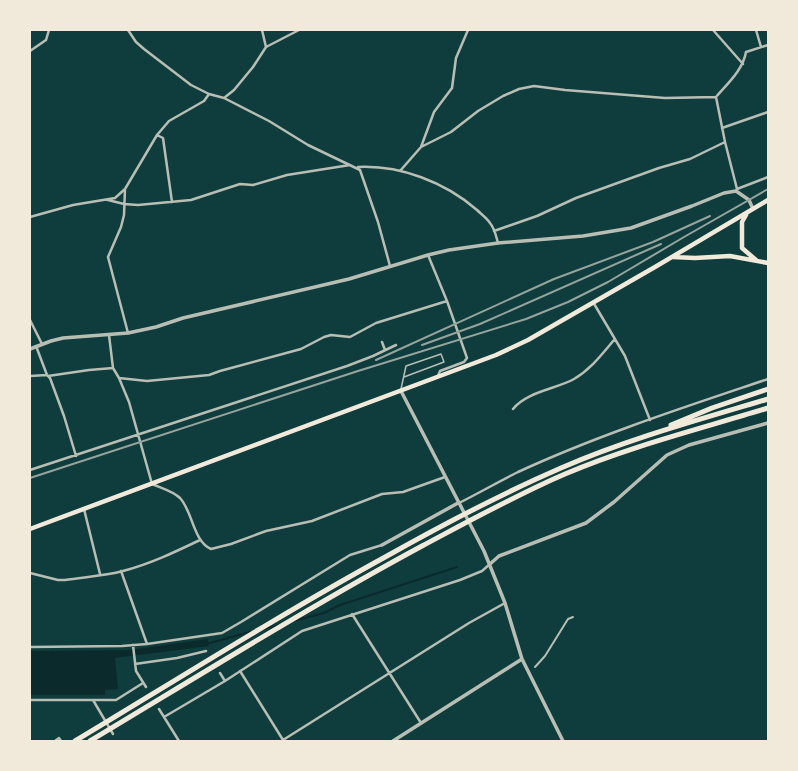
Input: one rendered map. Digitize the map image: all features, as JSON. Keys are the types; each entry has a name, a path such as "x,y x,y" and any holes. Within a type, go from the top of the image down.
{"highway":[{"path":"30,529 483,360 523,342 673,257 768,200"},
{"path":"746,213 742,222 742,248 756,260"},
{"path":"673,257 695,258 730,256 768,263"},
{"path":"646,436 712,408 768,389"},
{"path":"75,741 303,603 491,500 549,473 604,450 768,399"},
{"path":"90,741 368,576 518,496 566,474 608,458 768,408"}],"street":[{"path":"30,51 46,40 49,30"},
{"path":"128,30 136,42 157,60 191,85 209,94 224,98 269,121 308,145 357,167 370,167 400,171 442,186 456,194 485,217 490,223 498,243"},
{"path":"262,30 266,47"},
{"path":"224,98 234,90 253,67 266,47 299,30"},
{"path":"400,171 421,147 434,112 452,88 456,58 468,30"},
{"path":"713,30 743,64"},
{"path":"756,30 761,47"},
{"path":"421,147 451,132 478,111 503,96 519,89 534,86 665,98 716,97 743,64 746,52 768,45"},
{"path":"30,217 72,205 115,198 126,189 157,135 169,121 204,101 209,94"},
{"path":"716,97 737,190 749,200 753,209"},
{"path":"722,128 768,112"},
{"path":"157,135 163,138 172,202"},
{"path":"494,231 537,216 576,198 659,168 690,160 725,142"},
{"path":"108,200 124,204 138,204 191,200 240,184 253,185 287,175 352,165"},
{"path":"357,167 362,173 390,266"},
{"path":"30,349 63,338 128,333 156,327 183,318 342,281 428,255 498,243 568,238 630,228 724,193 737,190 768,177"},
{"path":"126,189 124,215 121,227 108,257 128,333"},
{"path":"428,255 447,301 467,358 464,362 440,371 438,376"},
{"path":"119,378 147,381 208,375 301,349 331,335 350,337 376,323 447,301"},
{"path":"592,302 625,356 650,420"},
{"path":"30,320 42,344"},
{"path":"109,335 113,368 129,402 152,484 172,492 180,498 187,508 200,540 211,549 266,532 312,521 382,494 402,492 445,477"},
{"path":"513,408 520,402 548,389 573,380 582,374 590,368 614,340"},
{"path":"382,342 386,350"},
{"path":"30,470 360,361 396,345"},
{"path":"36,346 64,416 76,456"},
{"path":"30,376 47,376 113,368"},
{"path":"30,647 133,647 222,633 350,555 382,546 458,503 519,472 562,453 650,420 768,379"},
{"path":"401,391 490,564 505,603 522,659 563,741"},
{"path":"164,716 225,681 302,632 352,614 460,580 482,571 499,556 586,523 614,502 667,455 690,445 768,422"},
{"path":"84,509 100,574"},
{"path":"30,573 58,580 121,571 147,563 200,540"},
{"path":"121,571 147,644"},
{"path":"240,671 284,740 485,613 505,603"},
{"path":"352,614 421,723"},
{"path":"535,666 545,656 568,619 573,617"},
{"path":"133,647 136,671 146,687"},
{"path":"135,664 177,658 206,651"},
{"path":"392,741 522,659"},
{"path":"220,673 225,681"},
{"path":"30,700 116,700 143,683"},
{"path":"92,700 113,734"},
{"path":"160,709 179,741"},
{"path":"55,741 59,738 61,741"}],"lane":[{"path":"401,391 404,376 406,366 441,354 444,362 404,376"}],"water":[{"path":"208,639 209,646 115,658 118,689 105,690 105,695 30,695 30,651 129,650"}],"waterway":[{"path":"293,621 324,613 340,605 457,567"},
{"path":"264,629 279,625"},
{"path":"206,644 250,632"}],"railway":[{"path":"30,478 358,371 526,319 568,302 608,282 768,189"},
{"path":"376,360 554,279 653,242 710,216"},
{"path":"422,345 480,324 661,244"}]}
